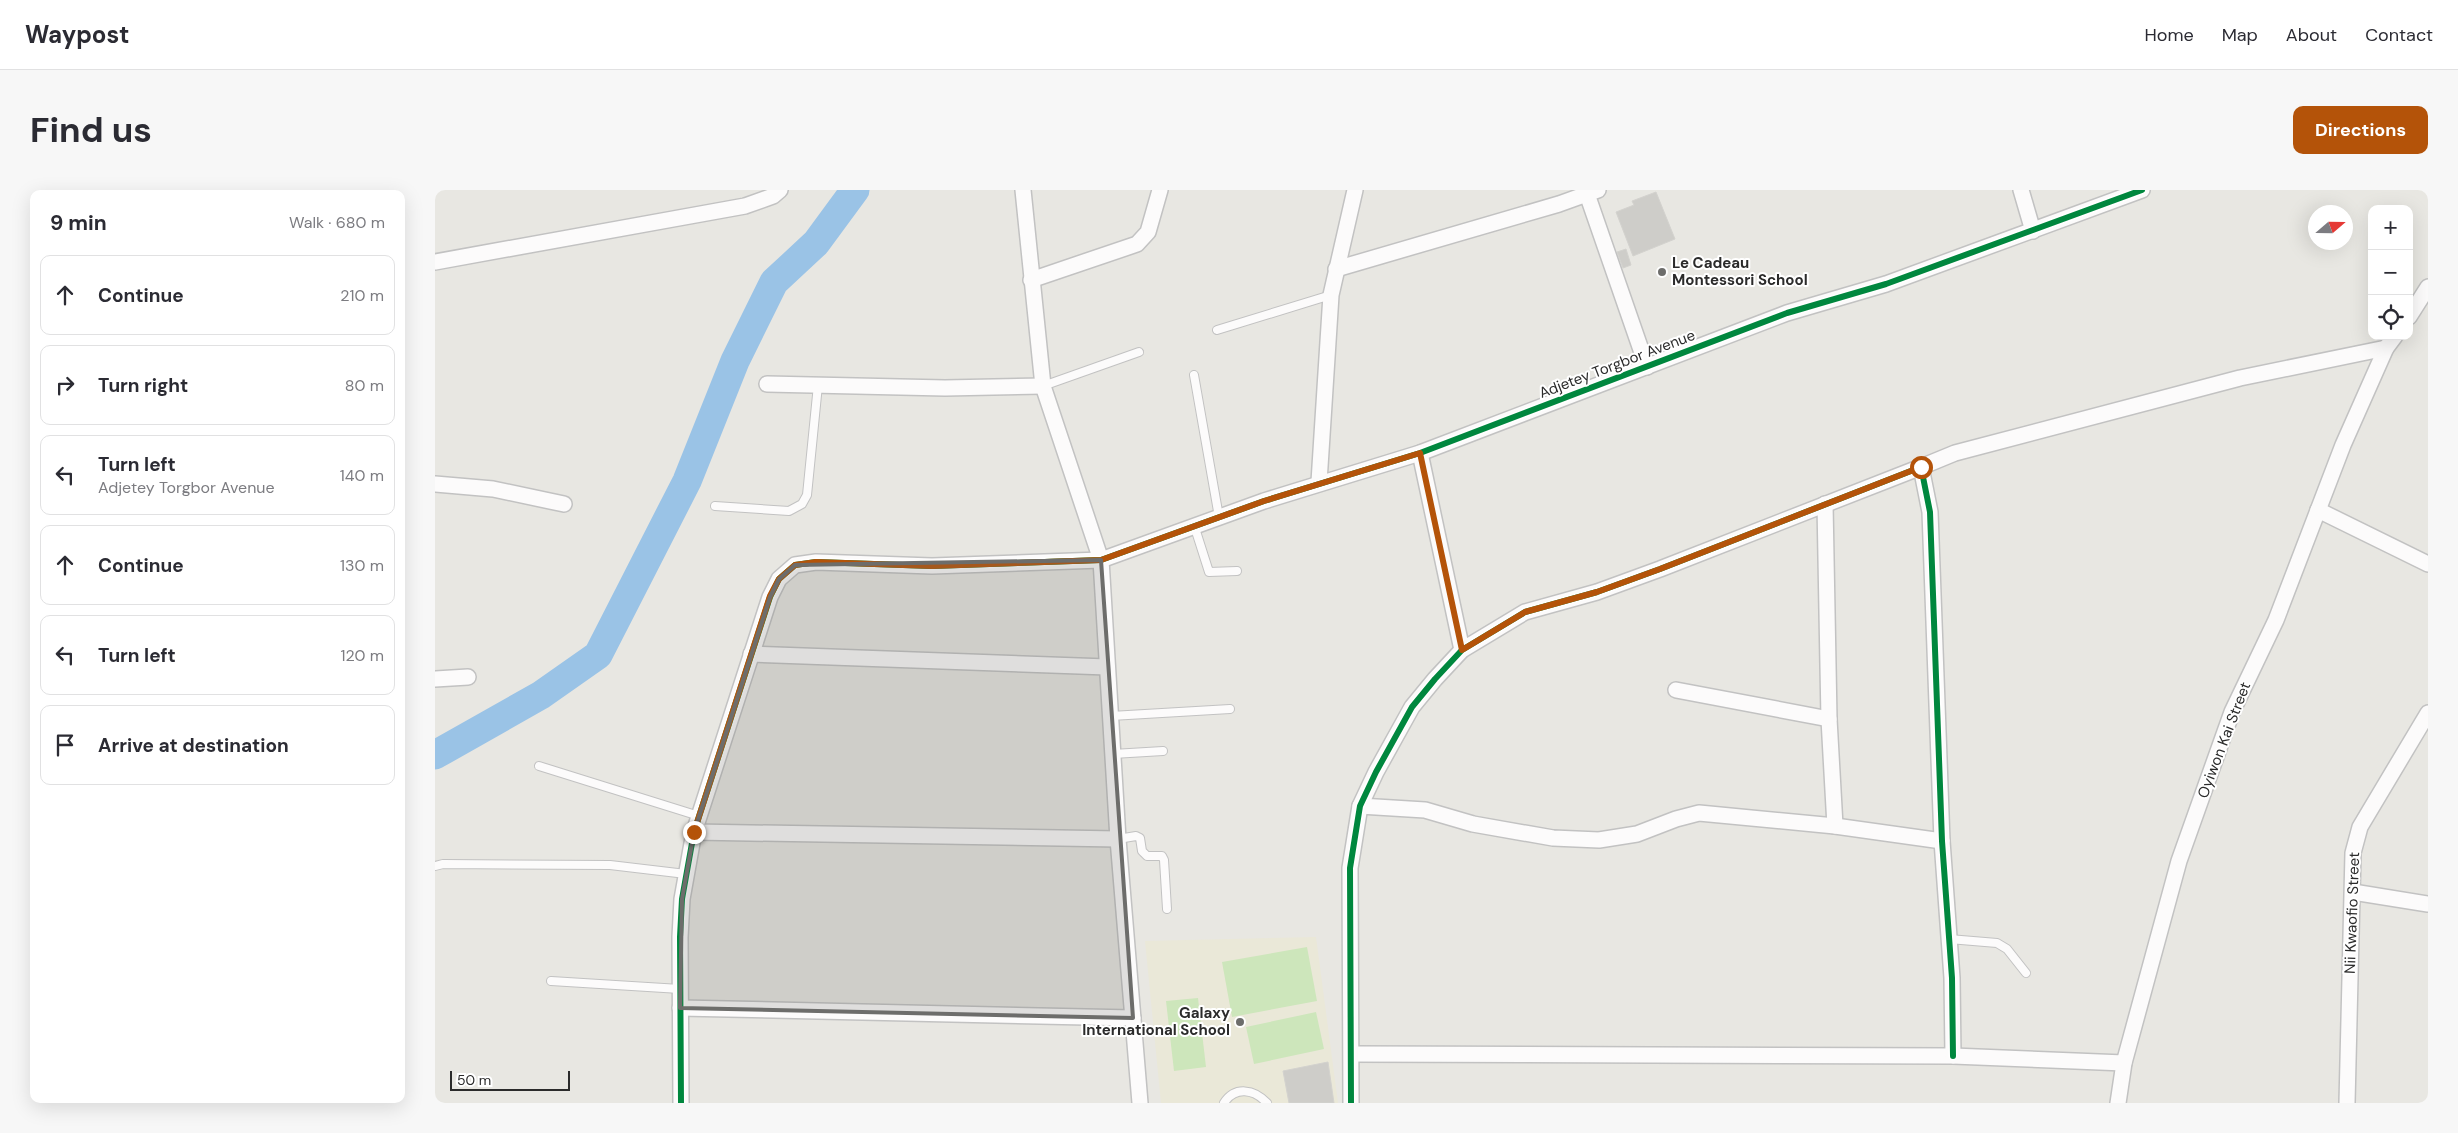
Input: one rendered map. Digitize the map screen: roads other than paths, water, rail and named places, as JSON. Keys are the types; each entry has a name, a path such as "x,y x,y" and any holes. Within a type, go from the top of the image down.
{"street":[{"path":"435,262 745,206 773,196 780,190"},
{"path":"1023,190 1043,386 1101,560 1118,839 1140,1103"},
{"path":"1031,280 1137,244 1148,232 1159,190"},
{"path":"1319,482 1331,295 1355,190"},
{"path":"2021,190 2033,231"},
{"name":"Adjetey Torgbor Avenue","path":"751,654 770,596 779,579 795,565 816,562 932,566 1101,560 1319,482 1420,453 1787,314 1886,284 2142,190"},
{"path":"1336,269 1559,197 1592,192 1647,367"},
{"path":"2413,311 2428,287"},
{"path":"1351,1103 1350,868 1360,806 1376,772 1412,707 1462,650 1525,612 1597,592 1660,569 1955,453 2240,378 2391,342"},
{"name":"Oyiwon Kai Street","path":"2119,1103 2124,1064 2179,861 2232,712 2276,620 2318,510 2391,342"},
{"path":"767,384 945,388 1043,386"},
{"path":"1420,453 1462,650"},
{"path":"1921,467 1930,512 1942,841 1949,939 1953,1056"},
{"path":"435,484 512,492 564,504"},
{"path":"1825,504 1829,719 1835,826"},
{"path":"2318,510 2428,564"},
{"path":"681,1103 679,989 681,899 694,832 751,654 1107,667"},
{"path":"435,679 467,677"},
{"path":"1676,690 1829,719"},
{"name":"Nii Kwaofio Street","path":"2347,1103 2353,853 2360,827 2428,713"},
{"path":"1360,806 1425,810 1473,824 1553,838 1599,840 1637,834 1676,819 1699,813 1835,826 1942,841"},
{"path":"694,832 1118,839"},
{"path":"2353,892 2428,904"},
{"path":"680,1008 1133,1018"},
{"path":"1352,1054 1953,1056 2124,1064"}],"lane":[{"path":"1217,330 1331,295"},
{"path":"1043,386 1139,352"},
{"path":"1193,375 1219,517"},
{"path":"715,506 789,511 802,504 807,496 817,385"},
{"path":"1195,525 1209,572 1237,571"},
{"path":"1111,716 1231,709"},
{"path":"1113,754 1163,751"},
{"path":"539,766 699,816"},
{"path":"1118,839 1140,838 1142,851 1147,856 1162,856 1164,860 1167,909"},
{"path":"435,866 443,864 610,865 686,874"},
{"path":"1949,939 1997,943 2007,949 2026,973"},
{"path":"551,981 679,989"},
{"path":"1224,1103 1231,1095 1247,1091 1261,1097 1267,1103"}],"waterway":[{"path":"435,755 541,695 598,655 687,481 735,361 774,282 816,243 855,190"}],"place":[{"name":"Le Cadeau Montessori School","path":"1662,272"},
{"name":"Galaxy International School","path":"1240,1022"}]}
